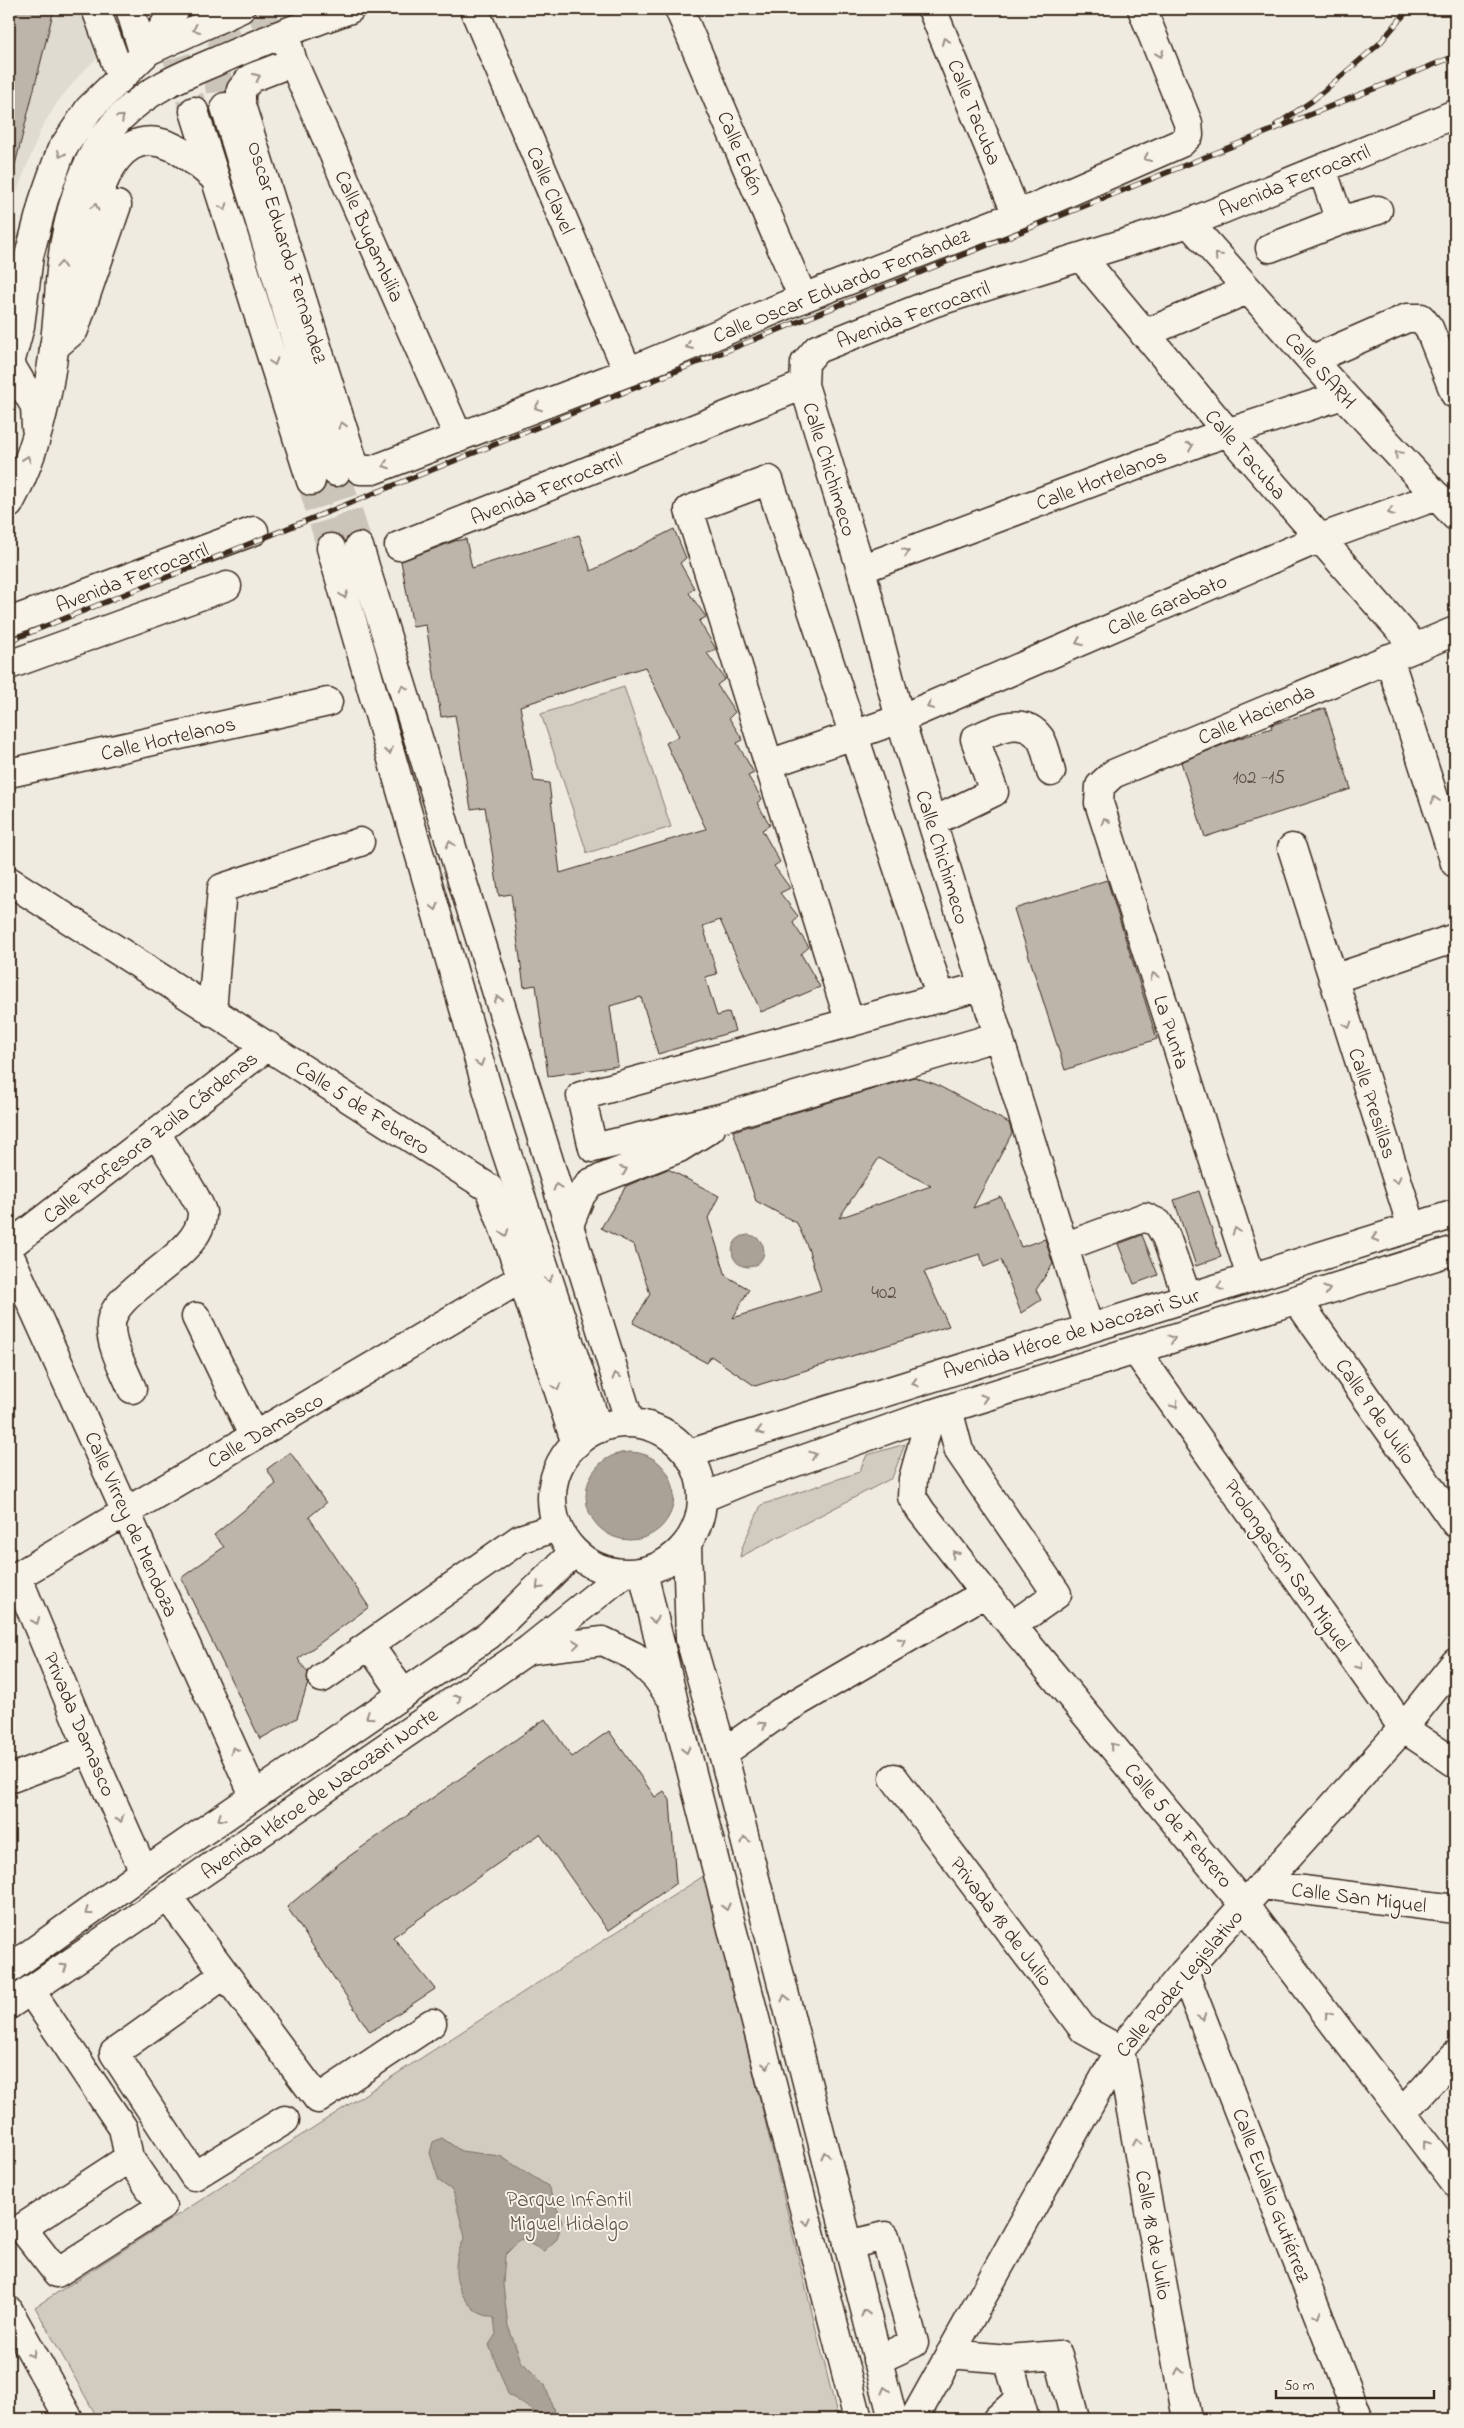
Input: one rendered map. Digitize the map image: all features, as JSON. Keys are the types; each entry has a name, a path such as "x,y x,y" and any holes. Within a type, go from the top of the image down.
{"street":[{"path":"96,9 121,77"},
{"path":"130,9 146,53"},
{"path":"36,431 34,406 9,365 20,326 30,256 38,222 61,151 89,109 146,53 175,9"},
{"path":"146,53 240,9"},
{"path":"9,504 17,488 36,431 50,378 62,256 74,201 93,154 119,118 163,84 288,18 350,9"},
{"name":"Calle Clavel","path":"474,9 628,372"},
{"name":"Calle Edén","path":"679,9 803,298"},
{"name":"Calle Tacuba","path":"932,9 1017,215"},
{"name":"Calle Oscar Eduardo Fernández","path":"348,471 373,470 628,372 803,298 1017,215 1181,143 1189,135 1188,123 1142,9"},
{"name":"Calle Bugambilia","path":"288,18 293,62 459,438"},
{"name":"Oscar Eduardo Fernandez","path":"293,62 251,78 241,90 241,104 353,461 348,471"},
{"path":"225,108 348,471"},
{"path":"194,111 311,481"},
{"name":"Avenida Ferrocarril","path":"399,546 804,385 804,363 817,349 934,303 1189,223 1455,114"},
{"path":"55,341 77,288 91,219 101,189 121,153 133,145 148,141 168,145 185,155 215,178"},
{"path":"1322,169 1340,222"},
{"path":"55,341 74,330 117,205"},
{"path":"1270,248 1378,210"},
{"path":"9,261 20,250 38,222"},
{"name":"Calle SARH","path":"1189,223 1247,290 1455,516"},
{"name":"Calle Tacuba","path":"1082,258 1318,539 1415,647"},
{"path":"1144,334 1247,290"},
{"path":"1311,360 1407,318 1421,318 1429,328 1455,394"},
{"name":"Calle Chichimeco","path":"804,385 861,569 900,719 1090,1328"},
{"name":"Calle Hortelanos","path":"861,569 1228,433 1343,395"},
{"path":"850,1022 689,510 769,480 941,998"},
{"name":"Calle Garabato","path":"769,764 900,719 1318,539 1436,496"},
{"name":"Avenida Ferrocarril","path":"9,622 254,531"},
{"path":"359,547 630,1423"},
{"path":"331,548 500,1134 598,1429"},
{"name":"Avenida Ferrocarril","path":"9,664 227,586"},
{"name":"Calle Hacienda","path":"1100,786 1113,774 1455,631"},
{"path":"1389,658 1455,863"},
{"name":"Calle Hortelanos","path":"9,773 328,702"},
{"path":"932,822 994,792 975,739 991,732 1011,724 1026,727 1041,739 1051,772"},
{"name":"La Punta","path":"1100,786 1099,803 1251,1277"},
{"path":"212,1012 222,888 360,842"},
{"name":"Calle Presillas","path":"1292,848 1412,1227"},
{"name":"Calle 5 de Febrero","path":"9,881 489,1188 522,1278 576,1444"},
{"path":"1333,979 1455,938"},
{"path":"983,986 581,1096 593,1148 724,1117 999,1036"},
{"name":"Calle Profesora Zoila Cárdenas","path":"9,1246 268,1046"},
{"path":"569,1225 581,1195 590,1184 679,1148 698,1138 724,1117"},
{"path":"132,1389 112,1340 111,1322 118,1306 190,1243 201,1228 202,1210 156,1133"},
{"name":"Avenida Héroe de Nacozari Sur","path":"688,1454 1455,1214"},
{"path":"1064,1247 1145,1217 1158,1223 1166,1237 1186,1297"},
{"name":"Avenida Héroe de Nacozari Sur","path":"702,1498 748,1479 939,1411 1455,1250"},
{"name":"Calle Virrey de Mendoza","path":"9,1254 254,1795"},
{"name":"Calle Damasco","path":"13,1579 522,1278"},
{"name":"Calle 9 de Julio","path":"1296,1300 1455,1523"},
{"path":"196,1317 254,1437"},
{"name":"Prolongación San Miguel","path":"1136,1351 1403,1728 1455,1763"},
{"path":"939,1411 960,1451 1057,1594 1013,1625"},
{"name":"Calle 5 de Febrero","path":"939,1411 913,1479 912,1497 921,1511 985,1593 1244,1904 1455,2183"},
{"path":"630,1423 645,1425 667,1434 688,1454 698,1472 702,1498 699,1521 687,1545 669,1561 633,1573 599,1569 574,1552 557,1527 552,1499 559,1466 576,1444 598,1429 630,1423"},
{"path":"322,1678 520,1539 557,1527"},
{"path":"687,1545 690,1639 723,1753 893,2419"},
{"name":"Avenida Héroe de Nacozari Norte","path":"9,1969 254,1795 489,1635 574,1552"},
{"path":"633,1573 674,1703 858,2419"},
{"name":"Avenida Héroe de Nacozari Norte","path":"19,1997 528,1650 633,1573"},
{"name":"Privada Damasco","path":"13,1579 144,1872"},
{"path":"723,1753 781,1712 985,1593"},
{"path":"528,1650 603,1641 634,1656 656,1677 674,1703"},
{"path":"370,1645 403,1693"},
{"name":"Calle Poder Legislativo","path":"914,2419 1120,2050 1184,1972 1403,1728 1455,1663"},
{"path":"9,1779 89,1749"},
{"name":"Privada 18 de Julio","path":"894,1778 1084,2030 1120,2050"},
{"name":"Calle San Miguel","path":"1263,1886 1455,1909"},
{"path":"168,1897 318,2099 432,2024"},
{"name":"Calle Eulalio Gutiérrez","path":"1184,1972 1359,2419"},
{"path":"225,1974 114,2053 194,2176 286,2120"},
{"path":"19,1997 123,2128 129,2158 162,2206 57,2273 22,2228 129,2158"},
{"name":"Calle 18 de Julio","path":"1120,2050 1187,2419"},
{"path":"1402,2113 1455,2055"},
{"path":"848,2245 885,2236 914,2343 877,2360"},
{"path":"9,2311 69,2419"},
{"path":"950,2354 1008,2358 1058,2355 1075,2419"},
{"path":"997,2419 1022,2409 1008,2358"}],"shaded area":[{"path":"9,9 87,9 101,55 84,70 59,100 42,127 9,212"},
{"path":"748,1235 754,1236 759,1240 763,1245 763,1257 759,1262 754,1266 748,1267 742,1266 737,1262 733,1257 732,1251 733,1245 737,1240 742,1236"},
{"path":"630,1452 647,1455 661,1465 671,1479 674,1496 671,1513 661,1527 647,1537 630,1540 613,1537 599,1527 589,1513 586,1496 589,1479 599,1465 613,1455"},
{"path":"442,2138 461,2151 500,2156 548,2186 562,2221 557,2239 544,2251 521,2239 505,2255 503,2284 508,2326 521,2361 545,2385 554,2411 541,2416 508,2394 489,2345 496,2334 494,2318 476,2311 468,2303 458,2285 456,2276 457,2257 465,2237 453,2191 439,2181 430,2153 433,2142"}],"green space":[{"path":"624,687 671,827 587,853 541,714"},
{"path":"905,1444 892,1478 740,1557 746,1538 761,1505 859,1472 867,1455"},
{"name":"Parque Infantil Miguel Hidalgo","path":"705,1875 838,2419 98,2419 35,2307"}],"building":[{"path":"9,9 54,9 15,165 9,164"},
{"path":"674,529 686,558 680,563 694,588 689,593 706,617 699,621 716,649 707,653 725,679 717,685 735,712 729,718 743,740 737,743 754,773 748,776 762,799 757,803 770,825 762,830 780,862 774,866 790,888 780,893 798,916 793,923 809,947 801,954 820,987 761,1012 720,920 703,926 717,974 705,977 717,1016 729,1012 735,1031 658,1054 641,997 610,1006 618,1066 548,1076 536,985 524,987 511,894 499,896 485,807 471,809 455,715 441,717 426,625 413,627 401,561 455,541 466,539 472,568 579,535 591,571","holes":["645,667 679,736 666,743 706,829 560,873 549,783 534,781 520,706"]},
{"path":"1325,708 1351,789 1205,837 1181,762 1237,739 1272,728 1271,725"},
{"path":"1107,880 1157,1039 1065,1070 1014,909"},
{"path":"914,1077 935,1084 1009,1123 1012,1133 973,1208 1001,1197 1021,1247 1045,1239 1053,1264 1036,1290 1041,1300 1021,1313 1001,1260 984,1267 980,1254 924,1272 949,1326 755,1386 711,1356 707,1363 633,1323 650,1294 634,1245 601,1228 626,1186 668,1169 719,1196 708,1218 726,1276 749,1289 733,1318 821,1290 808,1248 797,1223 756,1201 733,1131","holes":["879,1158 931,1186 839,1218"]},
{"path":"1199,1191 1221,1257 1196,1266 1174,1200"},
{"path":"1142,1235 1158,1275 1134,1284 1118,1244"},
{"path":"290,1452 326,1503 309,1517 369,1607 298,1659 308,1673 308,1683 297,1718 260,1739 181,1578 224,1547 214,1535 276,1484 267,1469"},
{"path":"545,1719 572,1757 609,1731 655,1797 664,1791 670,1800 676,1883 608,1931 540,1834 393,1937 435,1989 370,2032 287,1907 341,1862"}],"tunnel":[{"path":"194,9 206,49"},
{"path":"220,92 216,64 224,44 242,30 285,13"},
{"path":"164,17 194,111"},
{"path":"336,472 359,547"},
{"path":"311,481 331,548"}],"railway":[{"path":"1276,125 1312,101 1379,44 1409,9"},
{"path":"9,641 1455,56"}]}
